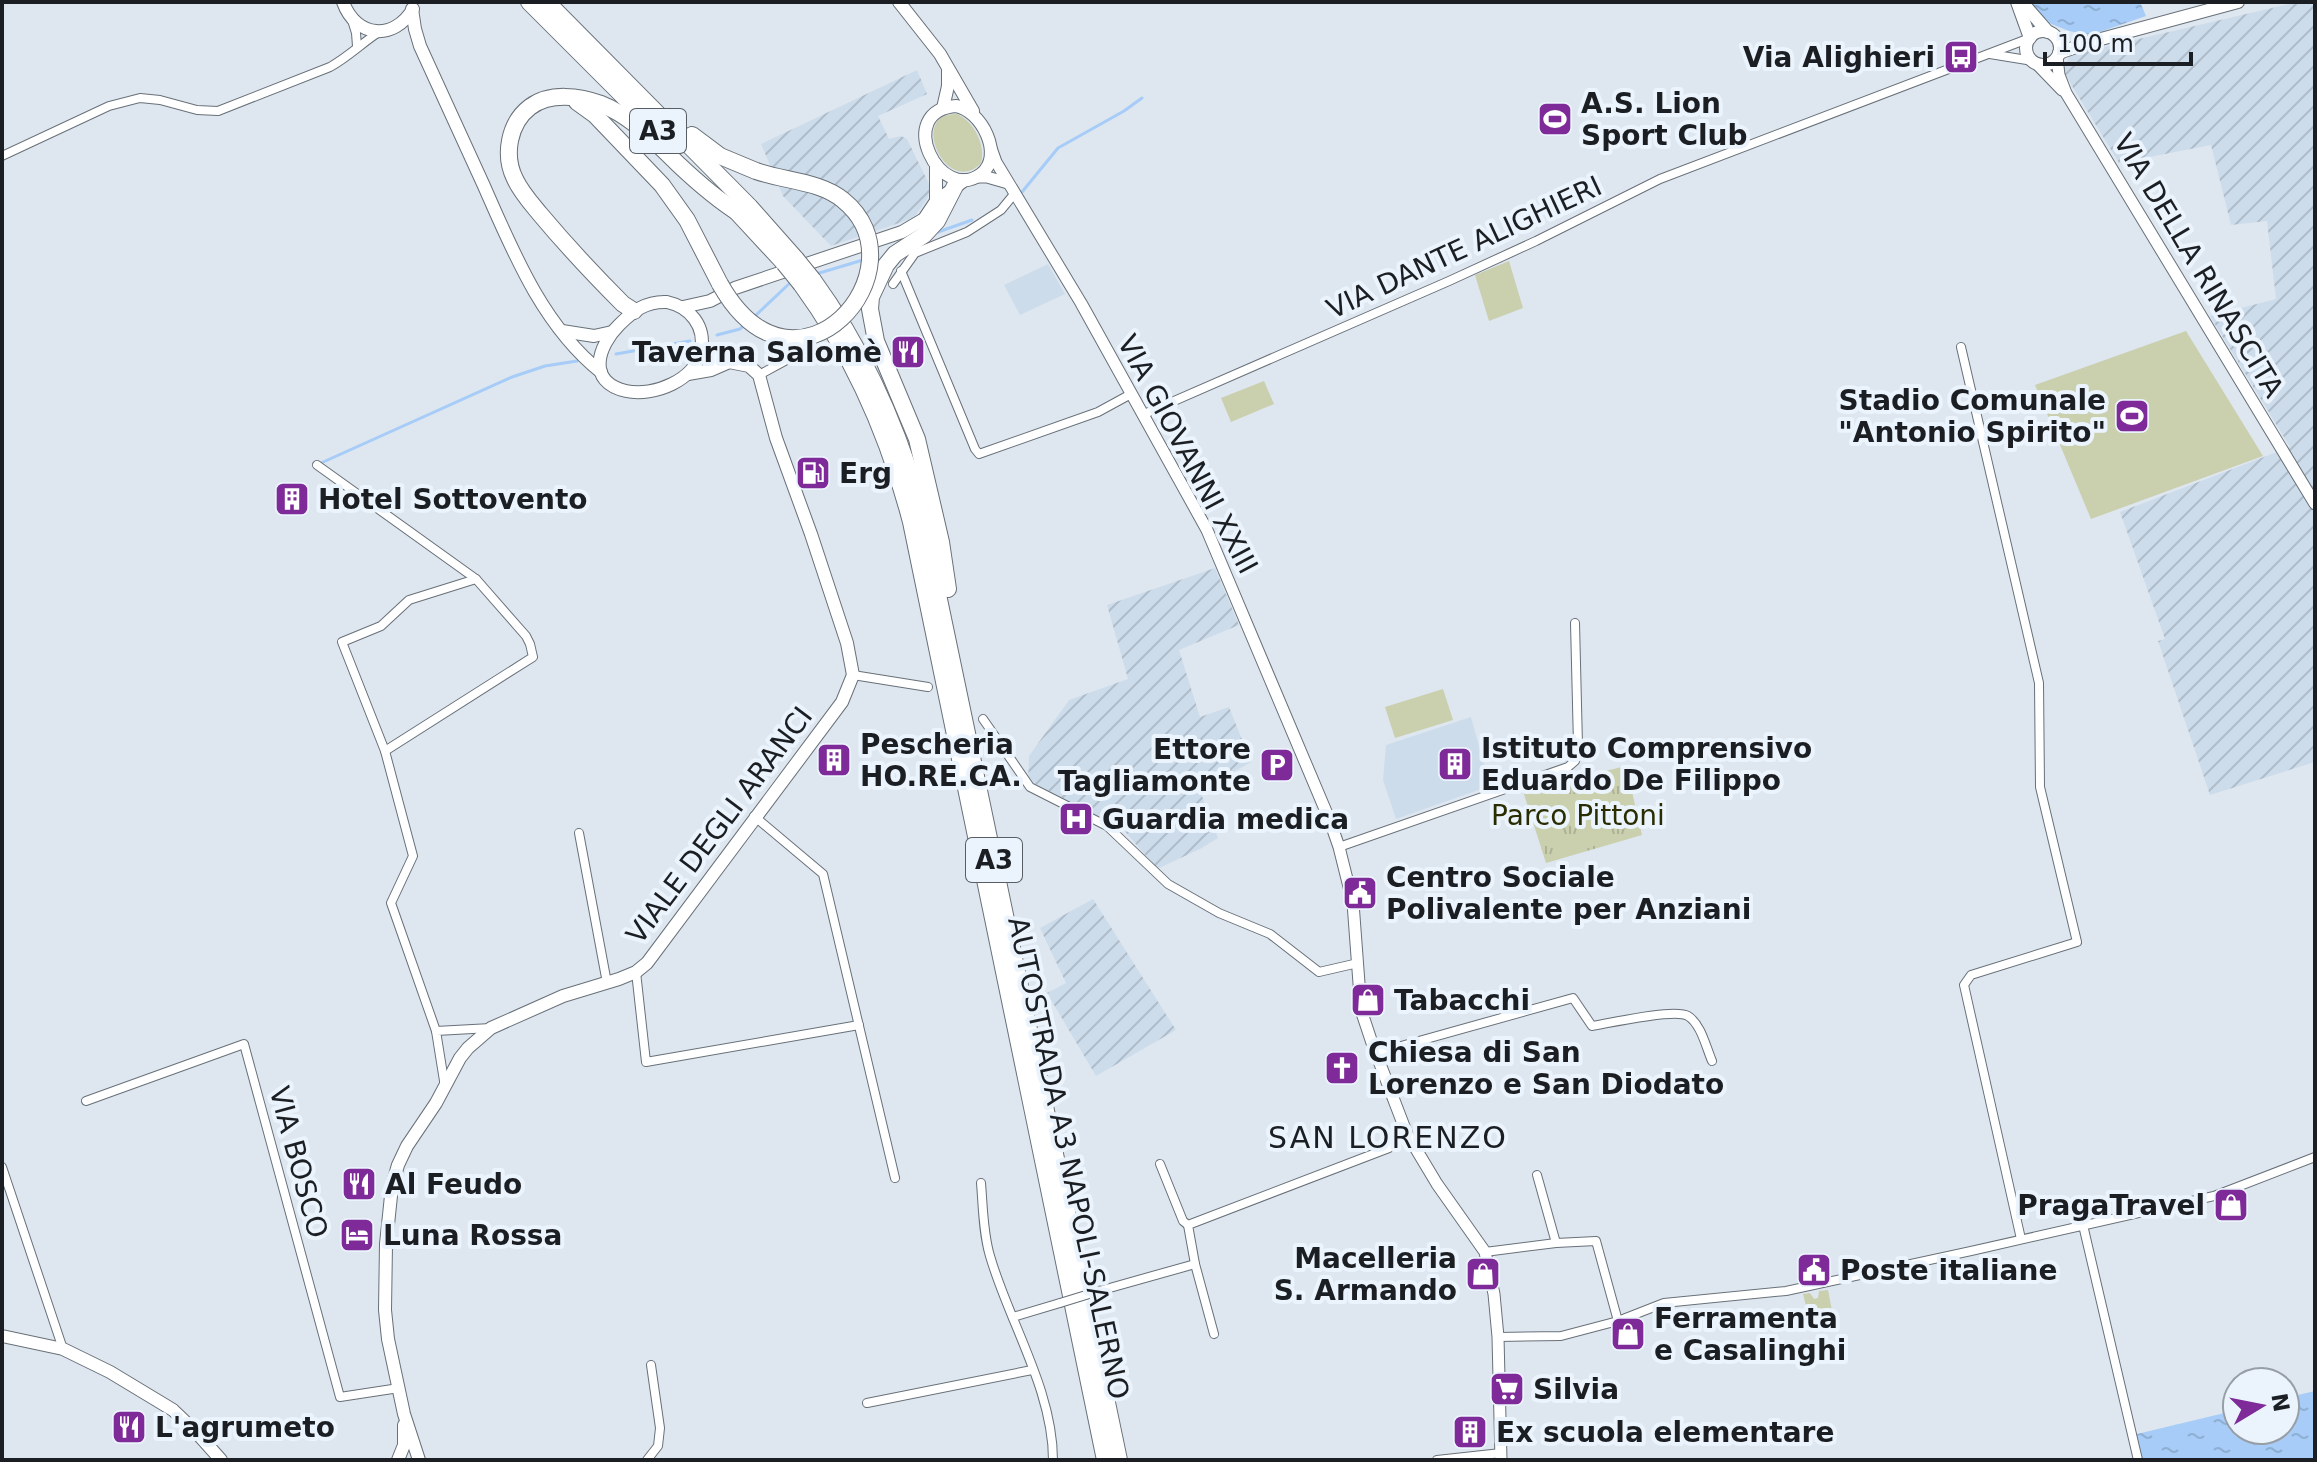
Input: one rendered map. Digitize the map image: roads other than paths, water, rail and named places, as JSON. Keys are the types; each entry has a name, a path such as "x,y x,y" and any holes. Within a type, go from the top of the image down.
{"highway":[{"name":"AUTOSTRADA A3 NAPOLI-SALERNO","path":"529,2 790,261"},
{"name":"AUTOSTRADA A3 NAPOLI-SALERNO","path":"547,2 750,207 845,328 871,375 906,459 923,519 1119,1460"},
{"path":"564,97 595,115 662,185 687,220 720,284 745,319 771,334 806,337 836,325 847,314 865,284 869,263 863,226 844,201 817,187 738,165 705,146 628,71 588,43"},
{"path":"634,311 623,304 552,229 514,177 509,146 513,129 531,106 543,100 564,97 586,100 614,110 639,127 678,164 740,214"},
{"path":"965,181 924,235 895,254 886,265 871,297 870,309 876,341 917,439 927,478 941,542 968,733"},
{"name":"AUTOSTRADA A3 NAPOLI-SALERNO","path":"807,282 872,408 894,462 908,512 1105,1460"}],"main road":[{"path":"343,2 352,20 370,30 409,37 420,46"},
{"path":"601,372 600,354 612,332 642,306 659,302 683,307 710,301 743,285 902,232 924,219 936,201 986,169 991,148 977,117 940,54 899,2"},
{"path":"2019,2 2060,44 2058,55"},
{"path":"2019,2 2030,38 2027,50 2034,62 2050,63 2058,55 2090,42 2238,2"},
{"path":"383,31 406,19 413,6"},
{"path":"413,6 420,46 513,250 542,304 572,345 615,387 634,392 671,384 688,374 728,363"},
{"path":"2030,38 2040,31 2090,42"},
{"path":"943,108 948,67"},
{"path":"936,201 936,166 925,136 929,122 943,108 963,107 977,117"},
{"path":"936,166 950,177 965,181"},
{"path":"699,326 710,301"},
{"path":"683,307 699,326 702,346 688,374"},
{"path":"562,331 594,336 612,332"},
{"path":"702,346 714,359 749,366 759,375 776,438 847,643 853,675"},
{"name":"VIALE DEGLI ARANCI","path":"404,1414 388,1339 384,1299 392,1186 407,1146 468,1048 491,1028 563,996 636,972 647,963 842,702 853,675"},
{"path":"2,1336 63,1349 110,1372 173,1410 221,1460"},
{"path":"398,1460 404,1445 404,1414"},
{"path":"398,1460 417,1460 404,1414"}],"street":[{"path":"352,20 357,46"},
{"path":"2,156 109,106 140,98 197,110 218,111 330,67 383,31"},
{"name":"VIA DANTE ALIGHIERI","path":"1142,415 1478,268 1660,179 2030,38"},
{"name":"VIA DANTE ALIGHIERI","path":"1985,54 2034,62"},
{"name":"VIA DELLA RINASCITA","path":"2058,55 2059,75 2066,93 2315,504"},
{"name":"VIA DELLA RINASCITA","path":"2034,62 2066,93"},
{"name":"VIA GIOVANNI XXIII","path":"991,148 996,162 1207,530 1339,847 1353,903 1361,1010 1407,1134 1437,1184 1485,1252"},
{"path":"893,284 915,253 967,232 1001,210 1012,188 987,177 965,181"},
{"path":"901,271 979,454 1098,412 1131,394"},
{"path":"1961,347 2039,683 2040,787 2077,942 1971,975 1964,985 2021,1239"},
{"path":"759,375 792,357"},
{"path":"317,465 476,579 530,644 533,657 385,751"},
{"path":"445,1087 436,1031 391,903 413,856 385,751 342,642 381,626 409,600 476,579"},
{"path":"1339,847 1568,767 1575,761 1578,745 1575,623"},
{"path":"853,675 928,687"},
{"path":"983,719 1030,787 1107,826 1168,884 1219,913 1270,934 1319,972 1358,963"},
{"path":"754,816 823,874 895,1178"},
{"path":"579,833 607,983"},
{"path":"636,972 646,1062 859,1025"},
{"path":"1376,1053 1573,998 1592,1026 1674,1012 1688,1015 1697,1025 1712,1061"},
{"path":"436,1031 491,1028"},
{"name":"VIA BOSCO","path":"86,1101 244,1044 340,1397 399,1388"},
{"path":"1188,1225 1389,1148 1393,1140 1407,1134"},
{"path":"1498,1337 1561,1336 1618,1321 1664,1303 1786,1291 2214,1196 2315,1157"},
{"path":"1160,1164 1183,1221 1188,1225 1214,1334"},
{"path":"2,1167 63,1349"},
{"path":"1537,1175 1556,1243"},
{"path":"981,1183 989,1254 1048,1417 1053,1460"},
{"path":"2083,1225 2138,1460"},
{"path":"1437,1460 1501,1456 1498,1337 1494,1294 1485,1252 1596,1241 1618,1321"},
{"path":"1013,1317 1195,1264"},
{"path":"647,1460 658,1446 660,1428 651,1365"},
{"path":"867,1403 1032,1370"}],"water":[{"path":"2029,2 2140,2 2146,16 2091,35 2069,31 2044,21"},
{"path":"2315,1391 2315,1460 2142,1460 2137,1434 2221,1414 2221,1446 2301,1446 2301,1394"}],"waterway":[{"path":"1022,192 1058,148 1142,98"},
{"path":"938,232 972,220"},
{"path":"816,274 863,260"},
{"path":"755,316 790,283"},
{"path":"717,335 740,329 746,323"},
{"path":"616,354 690,341"},
{"path":"321,463 512,377 545,366 577,361"}],"place":[{"name":"Via Alighieri","path":"1961,57"},
{"name":"A.S. Lion Sport Club","path":"1555,119"},
{"name":"Taverna Salomè","path":"908,352"},
{"name":"Stadio Comunale \"Antonio Spirito\"","path":"2132,416"},
{"name":"Erg","path":"813,473"},
{"name":"Hotel Sottovento","path":"292,499"},
{"name":"Pescheria HO.RE.CA.","path":"834,760"},
{"name":"Istituto Comprensivo Eduardo De Filippo","path":"1455,764"},
{"name":"Ettore Tagliamonte","path":"1277,765"},
{"name":"Guardia medica","path":"1076,819"},
{"name":"Centro Sociale Polivalente per Anziani","path":"1360,893"},
{"name":"Tabacchi","path":"1368,1000"},
{"name":"Chiesa di San Lorenzo e San Diodato","path":"1342,1068"},
{"name":"Al Feudo","path":"359,1184"},
{"name":"PragaTravel","path":"2231,1205"},
{"name":"Luna Rossa","path":"357,1235"},
{"name":"Poste italiane","path":"1814,1270"},
{"name":"Macelleria S. Armando","path":"1483,1274"},
{"name":"Ferramenta e Casalinghi","path":"1628,1334"},
{"name":"Silvia","path":"1507,1389"},
{"name":"L'agrumeto","path":"129,1427"},
{"name":"Ex scuola elementare","path":"1470,1432"}],"district":[{"name":"SAN LORENZO","path":"1388,1138"}],"park label":[{"name":"Parco Pittoni","path":"1578,815"}]}
